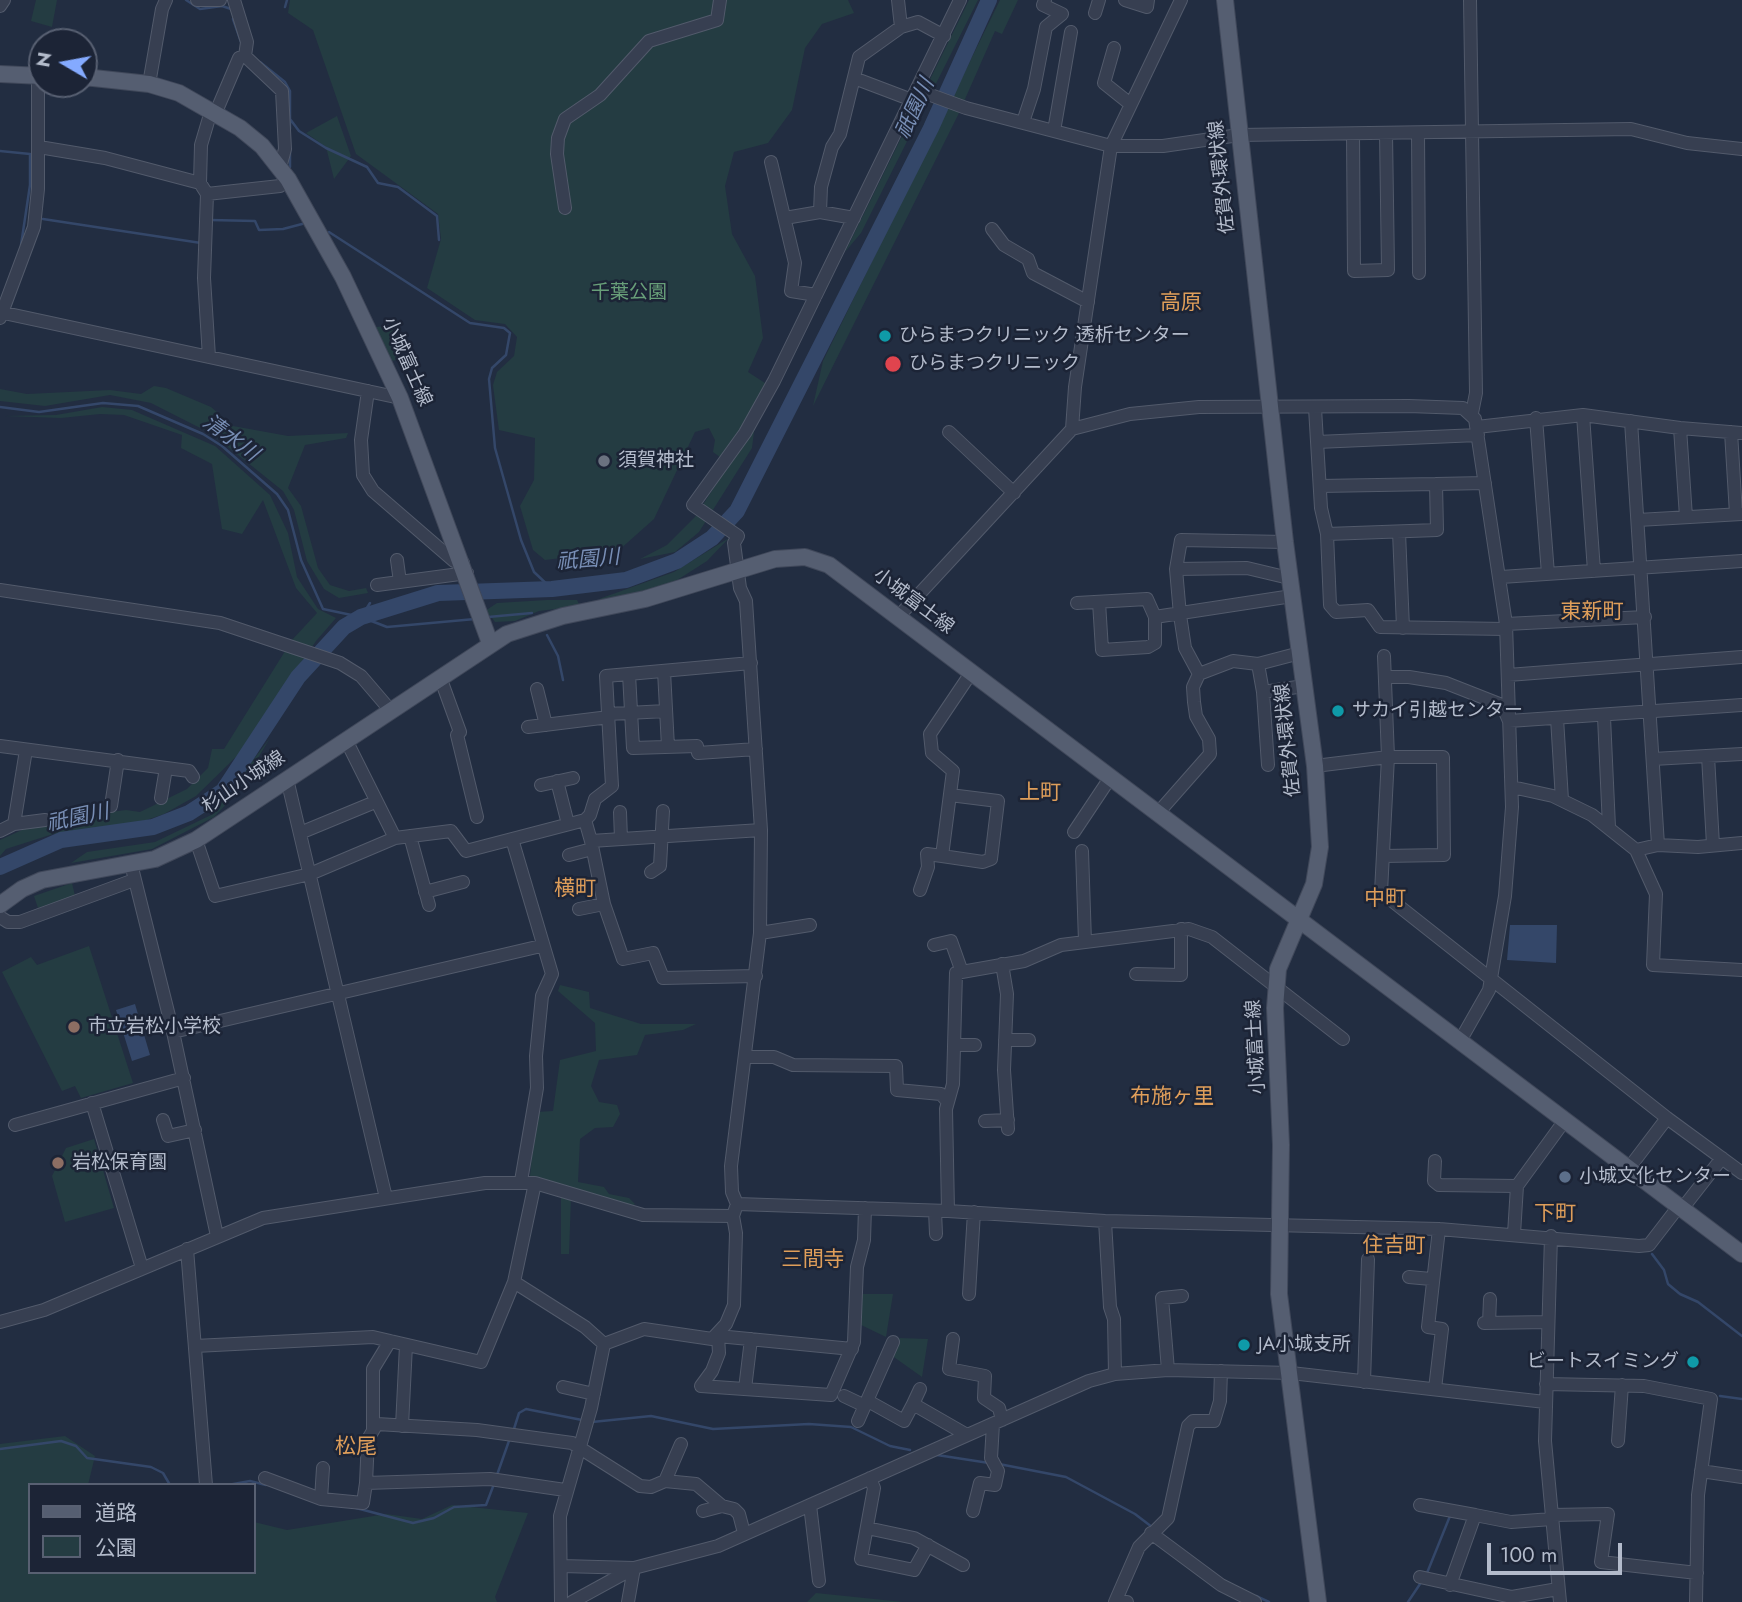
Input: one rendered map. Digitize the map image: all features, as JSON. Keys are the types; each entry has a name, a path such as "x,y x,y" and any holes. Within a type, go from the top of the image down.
{"main road":[{"name":"佐賀外環状線","path":"1225,0 1284,542 1315,766 1318,868 1298,919"},
{"path":"0,74 28,75"},
{"name":"小城富士線","path":"98,79 149,84 179,93 261,146 284,173 343,277 400,398 465,568 490,643 533,624 645,599 790,556 817,560 829,565 1298,919 1283,952 1275,986 1281,1145 1279,1294 1318,1602"},
{"name":"杉山小城線","path":"0,905 22,889 42,880 132,872 197,840 490,643"},
{"path":"1298,919 1681,1208 1740,1248"}],"street":[{"path":"0,6 4,0"},
{"path":"149,84 166,0"},
{"path":"39,147 105,158 204,188 281,186 285,149 282,91 246,56 247,42 234,0 197,0"},
{"path":"565,208 558,146 560,126 565,119 600,95 649,41 717,20 720,0"},
{"path":"898,0 901,27"},
{"path":"865,1208 864,1240 857,1266 852,1349 831,1395 701,1386 712,1371 719,1353 718,1336 734,1305 736,1233 731,1166 760,933 761,830 746,601 740,588 734,543 738,536 693,505 745,433 918,94 960,0"},
{"path":"1023,122 1034,89 1046,27 1062,15 1043,5 1045,0"},
{"path":"1125,0 1147,7 1148,0"},
{"path":"1072,429 1111,146 1129,103 1181,0"},
{"path":"1460,1041 1487,995 1491,980 1505,896 1512,787 1506,626 1501,577 1472,413 1476,394 1470,0"},
{"path":"820,212 821,187 832,147 840,134 859,57 901,27 918,22 943,36"},
{"path":"1054,131 1071,32"},
{"path":"1114,48 1104,83 1129,103"},
{"path":"209,357 201,145 239,58 246,56"},
{"path":"854,78 1111,146 1163,146 1239,135 1631,129 1688,143 1742,149"},
{"path":"40,98 34,227 1,314 400,398"},
{"path":"1353,134 1354,271 1388,270 1386,133"},
{"path":"1418,133 1419,273"},
{"path":"771,162 795,263 792,291 816,295"},
{"path":"785,218 820,212 854,218"},
{"path":"992,229 1004,245 1028,258 1032,273 1088,302"},
{"path":"368,391 361,440 363,475 373,491 465,568"},
{"path":"898,617 1072,429 1129,414 1199,408 1409,406 1463,408 1472,413"},
{"path":"1315,408 1320,486 1327,534 1330,605 1336,612 1368,610 1380,627 1403,628 1506,626 1645,617"},
{"path":"1317,442 1477,431 1536,418 1583,415 1680,428 1736,432 1739,514 1638,520"},
{"path":"1583,415 1594,571"},
{"path":"1536,418 1548,574"},
{"path":"1631,421 1658,845"},
{"path":"1680,428 1686,517"},
{"path":"949,432 1014,493"},
{"path":"1320,486 1485,483"},
{"path":"1327,534 1437,530 1436,484"},
{"path":"1399,532 1403,628"},
{"path":"1199,674 1185,648 1180,615 1176,569 1181,540 1284,542"},
{"path":"397,560 400,582"},
{"path":"1501,577 1742,561"},
{"path":"377,585 465,568"},
{"path":"1176,569 1247,568 1289,578"},
{"path":"0,590 220,623 340,663 361,676 391,711"},
{"path":"1155,617 1292,596"},
{"path":"1077,603 1099,602 1147,600 1155,617 1155,643 1148,647 1102,650 1099,602"},
{"path":"1158,813 1210,754 1209,739 1196,716 1194,702 1193,687 1199,674 1233,662 1258,664 1300,653"},
{"path":"1384,656 1388,757 1381,892 1667,1118 1742,1172"},
{"path":"1508,675 1742,657"},
{"path":"197,840 215,896 310,874 395,838 452,831 466,851 585,820 590,815 595,799 612,786 606,676 751,663"},
{"path":"1258,664 1264,692 1268,765"},
{"path":"664,671 668,747"},
{"path":"942,856 953,771 932,753 930,734 971,673"},
{"path":"629,674 633,748 697,746 698,753 756,749"},
{"path":"440,677 460,732 457,734 477,817"},
{"path":"1386,677 1409,677 1446,683 1502,705 1509,721"},
{"path":"1264,692 1304,686"},
{"path":"537,689 546,725"},
{"path":"1509,721 1651,714 1742,705"},
{"path":"528,727 609,715 666,711"},
{"path":"1604,717 1609,827"},
{"path":"1558,718 1562,800"},
{"path":"346,740 395,838"},
{"path":"0,746 189,771 194,777"},
{"path":"14,824 26,750"},
{"path":"1653,759 1742,754"},
{"path":"1708,756 1713,845"},
{"path":"1315,766 1388,757 1443,757 1444,855 1383,856"},
{"path":"111,806 118,760"},
{"path":"161,798 166,768"},
{"path":"541,785 573,778"},
{"path":"1074,832 1110,778"},
{"path":"287,779 386,1198"},
{"path":"557,781 568,824"},
{"path":"1512,787 1532,790 1562,800 1609,827 1636,850 1656,894 1653,965 1742,970"},
{"path":"920,890 928,867 927,854 984,862 991,859 998,801 950,795"},
{"path":"300,833 375,802"},
{"path":"659,837 664,833 663,811"},
{"path":"620,812 621,839"},
{"path":"0,831 14,824 45,820"},
{"path":"585,820 604,904 623,959 653,953 663,978 756,975"},
{"path":"569,855 591,845 621,839 761,830"},
{"path":"410,836 427,899 463,882"},
{"path":"651,872 660,866 659,837"},
{"path":"195,1346 366,1337 481,1362 514,1282 528,1182 542,996 552,974 541,946 512,839"},
{"path":"1636,850 1658,845 1742,843"},
{"path":"1082,851 1085,942"},
{"path":"0,917 8,922 20,922 132,872 184,1078 217,1236"},
{"path":"579,909 604,904"},
{"path":"760,933 810,925"},
{"path":"1136,974 1181,975 1181,929"},
{"path":"936,1234 942,1211 947,1101 953,1084 956,973 1024,961 1061,944 1181,929 1199,931 1212,937 1343,1039"},
{"path":"934,945 951,941 962,972"},
{"path":"173,1032 541,946"},
{"path":"985,1121 1008,1124 1005,1040 1007,994 1002,964"},
{"path":"1005,1040 1030,1040"},
{"path":"954,1045 975,1045"},
{"path":"746,1057 774,1057 793,1065 896,1066 897,1090 941,1094 947,1101"},
{"path":"15,1125 184,1078"},
{"path":"92,1103 142,1268"},
{"path":"1629,1168 1667,1118"},
{"path":"163,1120 168,1136 195,1130"},
{"path":"1514,1234 1517,1186 1565,1120"},
{"path":"0,1322 44,1310 262,1218 386,1198 528,1182 643,1215 865,1208 1105,1221 1439,1229 1649,1245 1722,1158"},
{"path":"1435,1161 1434,1181 1439,1185 1517,1186"},
{"path":"969,1294 974,1212"},
{"path":"1105,1221 1110,1307 1114,1319 1115,1374"},
{"path":"1434,1389 1442,1329 1428,1327 1431,1279 1439,1229"},
{"path":"1423,1578 1512,1597 1559,1596 1545,1402 1551,1236"},
{"path":"187,1249 206,1483"},
{"path":"1364,1382 1368,1259"},
{"path":"1409,1277 1431,1279"},
{"path":"514,1282 584,1327 604,1344"},
{"path":"1168,1370 1162,1298 1182,1296"},
{"path":"1490,1299 1486,1323 1548,1322"},
{"path":"604,1344 644,1328 705,1339 718,1336 852,1349"},
{"path":"745,1389 751,1339"},
{"path":"953,1339 949,1369 985,1376 984,1398 999,1408 991,1458 998,1471 995,1486 981,1483 973,1511"},
{"path":"373,1429 373,1369 390,1341"},
{"path":"858,1421 893,1342"},
{"path":"561,1602 560,1516 565,1490 594,1394 604,1344"},
{"path":"402,1426 406,1345"},
{"path":"562,1566 634,1568 693,1554 1089,1381 1115,1374 1168,1370 1291,1373 1545,1402"},
{"path":"1115,1602 1139,1547 1168,1518 1188,1426 1193,1421 1214,1421 1220,1401 1221,1371"},
{"path":"1546,1384 1622,1385 1670,1390 1711,1399 1701,1472 1696,1602"},
{"path":"1618,1441 1622,1385"},
{"path":"563,1387 594,1394"},
{"path":"845,1396 904,1420 920,1389"},
{"path":"913,1404 967,1435"},
{"path":"265,1478 321,1499 363,1503 368,1438 377,1424 511,1434 579,1446 640,1486 658,1486 665,1481 681,1444"},
{"path":"321,1499 323,1468"},
{"path":"1701,1472 1742,1477"},
{"path":"870,1478 874,1488 861,1559 914,1570 928,1545"},
{"path":"366,1483 495,1479 565,1490"},
{"path":"665,1481 696,1484 722,1506 739,1514 744,1533"},
{"path":"810,1505 819,1581"},
{"path":"1420,1505 1511,1522 1608,1514 1601,1562 1697,1573"},
{"path":"703,1511 722,1506"},
{"path":"1450,1585 1475,1515"},
{"path":"867,1528 914,1538 963,1565"},
{"path":"1155,1531 1221,1585 1252,1602"},
{"path":"572,1602 634,1568"},
{"path":"628,1602 634,1568"}],"green space":[{"path":"36,0 57,0 52,27 31,21"},
{"name":"千葉公園","path":"290,0 848,0 854,13 822,24 805,48 792,110 768,143 734,152 725,186 732,234 755,276 763,338 748,372 768,385 724,460 713,452 715,440 709,428 695,432 654,519 618,551 545,560 533,550 520,506 534,480 535,438 499,430 493,385 497,372 514,356 517,337 505,324 475,320 427,288 441,239 438,214 356,154 313,30 288,13"},
{"path":"969,0 978,0 861,233 845,252"},
{"path":"1000,0 1018,0 1002,34 995,31 958,115 813,406 823,361"},
{"path":"337,116 351,156 334,179 326,147 306,133"},
{"path":"397,325 398,360 389,361 376,327"},
{"path":"154,386 166,388 211,407 233,426 288,436 348,433 346,438 305,445 288,488 301,506 318,568 330,585 349,591 366,588 368,593 339,598 324,589 307,561 294,510 283,491 212,434 151,403 110,395 45,406 0,401 0,389 27,394 110,390 141,394"},
{"path":"102,407 132,410 215,446 270,495 288,533 297,577 318,609 336,618 316,641 240,753 196,796 164,814 135,824 53,834 6,849 0,856 0,840 24,829 78,821 87,815 126,810 140,812 187,789 208,768 212,749 224,749 292,640 317,613 296,588 263,500 242,534 222,529 212,464 181,448 182,435 124,415 100,414 61,418 5,416 56,415"},
{"path":"755,424 752,448 699,532 675,552 640,559 667,545 695,517"},
{"path":"729,538 707,561 671,584 624,600 599,599 674,572"},
{"path":"577,600 580,606 539,611 515,621 495,622 490,615 479,615 497,603"},
{"path":"270,738 237,793 214,817 152,849 71,863 87,852 155,842 211,815"},
{"path":"72,883 75,896 38,908 34,896"},
{"path":"89,946 133,1083 81,1098 75,1086 62,1091 2,972 31,957 37,965"},
{"path":"560,985 589,992 590,1008 641,1024 696,1024 683,1030 645,1035 637,1055 599,1060 591,1086 599,1102 617,1105 620,1114 613,1127 595,1128 580,1139 578,1182 604,1187 609,1194 629,1198 635,1204 628,1210 571,1198 569,1254 561,1254 561,1186 530,1176 536,1112 553,1111 560,1060 596,1051 595,1023 558,991"},
{"path":"94,1139 114,1208 65,1222 52,1176 66,1148"},
{"path":"861,1294 893,1294 886,1337 859,1324"},
{"path":"899,1338 928,1339 922,1377 891,1355"},
{"path":"65,1436 95,1456 88,1483 28,1483 28,1574 256,1574 256,1522 287,1530 386,1514 422,1519 452,1505 528,1513 495,1597 497,1602 0,1602 0,1444"},
{"path":"816,1593 903,1602 807,1602"}],"water":[{"path":"1510,925 1557,925 1556,963 1507,960"},
{"path":"135,1004 150,1055 132,1061 116,1010"}],"waterway":[{"path":"186,0 200,9 222,6 231,9"},
{"path":"285,7 287,0"},
{"name":"祇園川","path":"0,867 61,840 153,827 189,813 223,791 298,677 344,627 361,617 438,593 552,589 626,580 677,561 712,538 737,511 931,128 989,0"},
{"path":"233,19 241,42"},
{"path":"260,62 285,82 290,91 290,129"},
{"path":"290,119 299,131 326,148 367,167 378,183 398,187 437,216 439,240"},
{"path":"290,150 290,167"},
{"path":"0,151 30,154 30,185 21,245"},
{"path":"43,219 201,243"},
{"path":"210,220 255,221 259,230 283,229 302,224"},
{"path":"329,232 470,323 504,328 510,333 506,355 492,368 489,379 495,448 521,540 534,572 552,589"},
{"name":"清水川","path":"0,407 39,412 103,403 138,406 203,434 222,446 277,494 288,510 301,560 323,609 361,617"},
{"path":"370,603 361,617 387,627 475,619"},
{"path":"488,617 532,613"},
{"path":"547,635 558,656 563,680"},
{"path":"1652,1254 1664,1270 1668,1284 1680,1294 1698,1302 1742,1336"},
{"path":"1720,1396 1742,1399"},
{"path":"513,1432 519,1413 526,1409 582,1420"},
{"path":"592,1422 651,1416 713,1429 809,1424 851,1427 890,1446 910,1450"},
{"path":"497,1475 510,1438"},
{"path":"0,1449 61,1441 76,1446 87,1458 151,1467 163,1473 169,1483"},
{"path":"937,1455 989,1463"},
{"path":"999,1464 1066,1477 1135,1514 1152,1527"},
{"path":"239,1483 250,1481 266,1485"},
{"path":"356,1508 413,1523 434,1518 454,1507 486,1505 494,1484"},
{"path":"1427,1573 1450,1516"},
{"path":"1408,1602 1422,1581"},
{"path":"1256,1596 1269,1602"}],"place":[{"name":"ひらまつクリニック 透析センター","path":"885,336"},
{"name":"ひらまつクリニック","path":"893,364"},
{"name":"須賀神社","path":"604,461"},
{"name":"サカイ引越センター","path":"1338,711"},
{"name":"市立岩松小学校","path":"74,1027"},
{"name":"岩松保育園","path":"58,1163"},
{"name":"小城文化センター","path":"1565,1177"},
{"name":"JA小城支所","path":"1244,1345"},
{"name":"ビートスイミング","path":"1693,1362"}],"district":[{"name":"高原","path":"1181,304"},
{"name":"東新町","path":"1592,613"},
{"name":"上町","path":"1040,794"},
{"name":"横町","path":"575,890"},
{"name":"中町","path":"1385,900"},
{"name":"布施ヶ里","path":"1172,1098"},
{"name":"下町","path":"1555,1215"},
{"name":"住吉町","path":"1394,1247"},
{"name":"三間寺","path":"813,1261"},
{"name":"松尾","path":"356,1448"}]}
